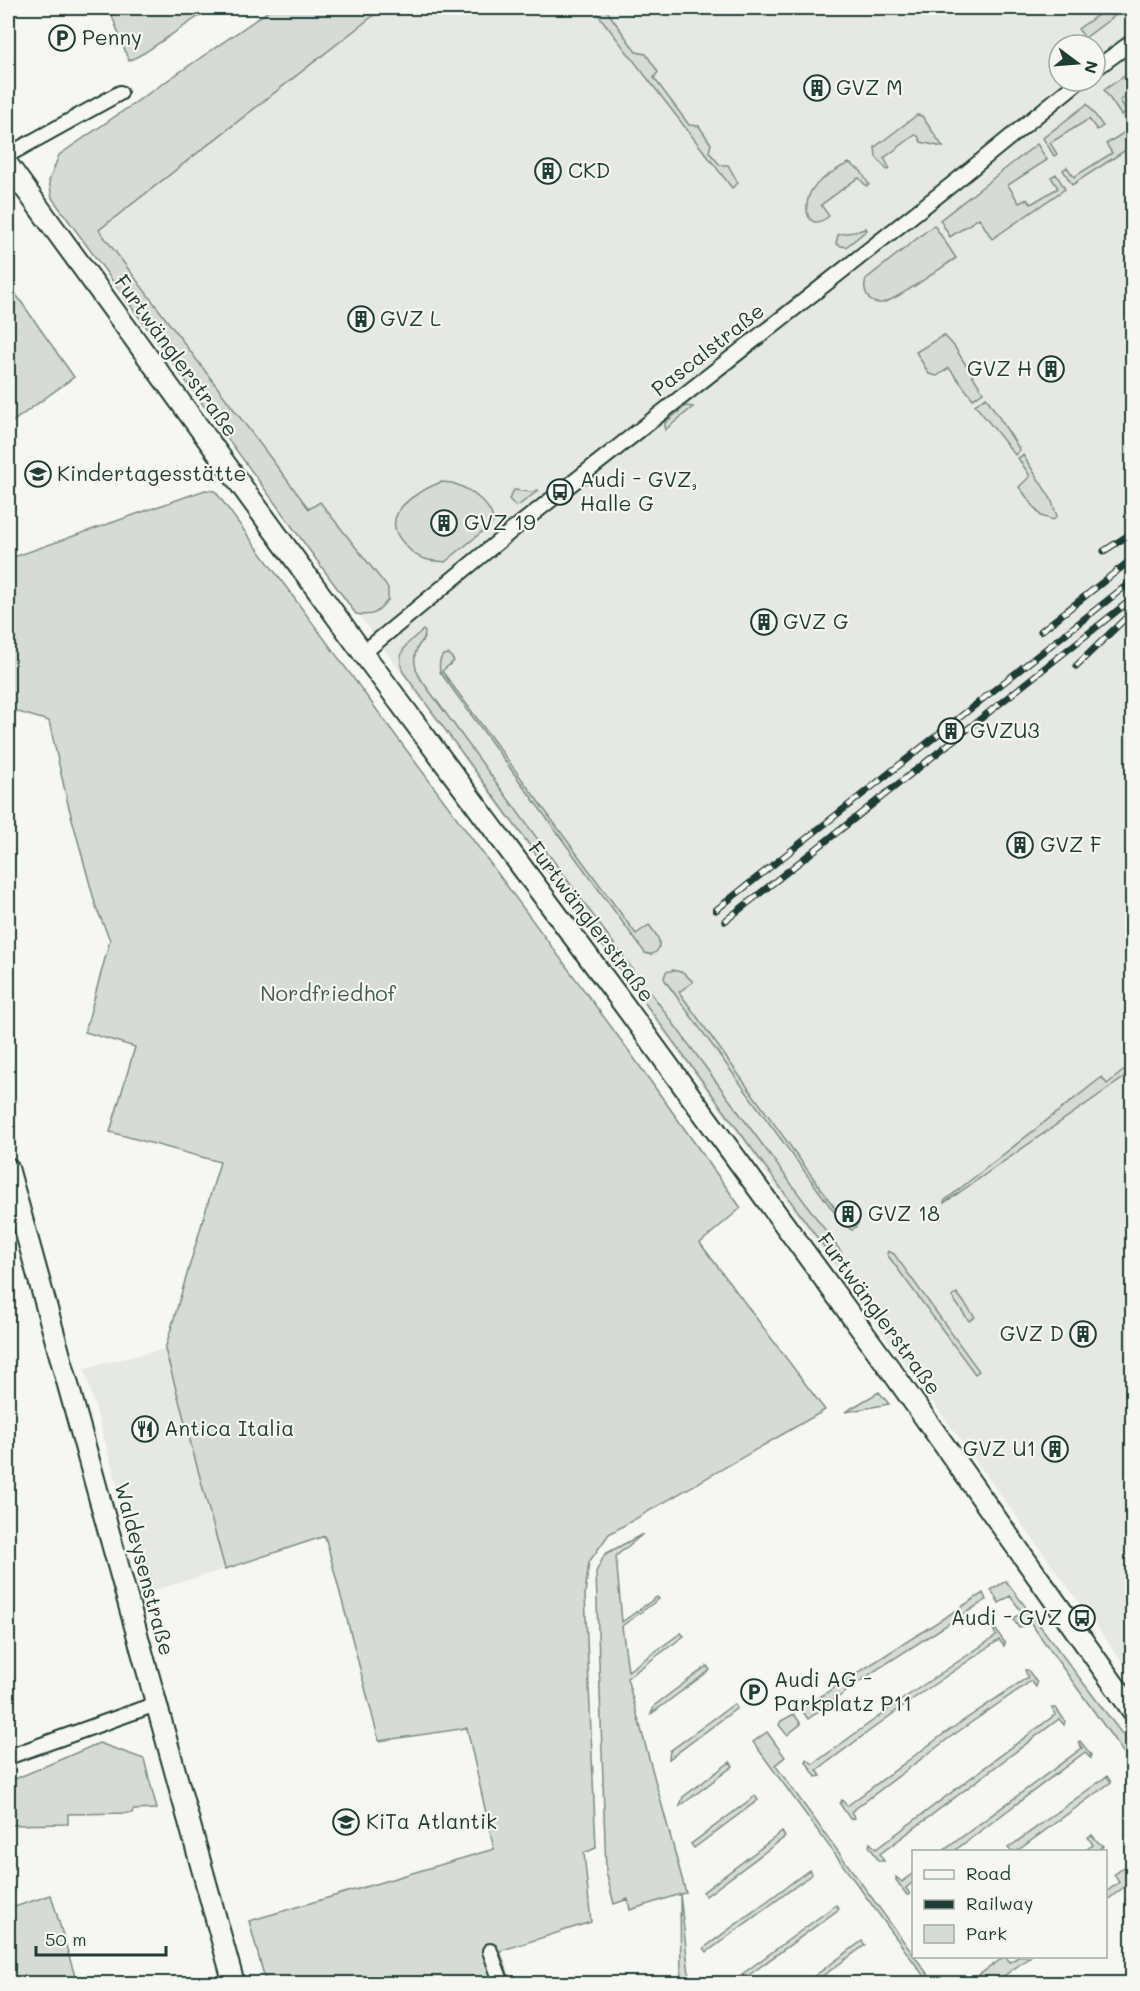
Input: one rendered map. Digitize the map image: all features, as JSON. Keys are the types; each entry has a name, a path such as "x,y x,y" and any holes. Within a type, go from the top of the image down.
{"street":[{"path":"1107,60 1132,42"},
{"path":"8,155 120,93"},
{"name":"Pascalstraße","path":"363,653 518,526 955,182 1064,93"},
{"name":"Furtwänglerstraße","path":"8,165 363,653 880,1355 1132,1710"},
{"name":"Waldeysenstraße","path":"8,1168 234,1983"},
{"path":"8,1757 156,1704"},
{"path":"490,1951 502,1983"}],"shaded area":[{"path":"378,8 1132,8 1132,1675 77,228"},
{"path":"165,1349 225,1569 148,1592 84,1368"}],"green space":[{"path":"109,8 211,8 129,61"},
{"path":"273,8 383,8 99,230 309,509 320,502 388,588 388,600 378,611 367,615 356,614 52,198 49,181 59,155"},
{"path":"593,8 605,8 636,52 646,54 658,72 654,78 689,125 699,126 711,144 709,152 720,165 728,165 738,183 732,188"},
{"path":"1108,8 1125,8 1092,33 1081,33 1078,29"},
{"path":"1132,71 1132,93 1120,100 1127,112 1121,115 1106,93 1107,88"},
{"path":"1087,104 1103,126 1097,130 1089,119 1050,143 1057,154 1054,156 1043,138"},
{"path":"917,115 922,116 943,147 921,142 915,135 884,158 890,169 887,170 876,157 875,147"},
{"path":"1128,130 1132,137 1132,146 1072,185 1063,170 1067,167 1074,177 1112,153 1106,144"},
{"path":"1037,144 1047,160 1008,185 1019,203 1027,199 1031,204 1058,188 1051,177 1056,174 1065,189 992,239 979,218 950,237 940,220"},
{"path":"849,163 861,171 869,185 866,186 859,178 855,180 821,205 829,216 814,222 810,219 807,207 810,193 821,180"},
{"path":"934,225 956,258 895,298 879,303 871,301 865,290 866,279"},
{"path":"866,228 867,230 846,247 836,243 838,235"},
{"path":"8,283 74,377 8,425"},
{"path":"944,335 954,346 983,392 973,399 949,368 937,376 929,374 916,352"},
{"path":"986,397 1020,450 1015,455 975,405"},
{"path":"686,406 693,407 665,430 665,423"},
{"path":"1023,455 1051,499 1057,516 1053,520 1041,516 1019,487 1030,476 1018,458"},
{"path":"441,482 453,483 474,494 490,510 493,523 445,562 419,557 401,540 395,530 395,520 404,504 422,491"},
{"name":"Nordfriedhof","path":"205,490 215,491 626,1047 741,1208 700,1243 825,1410 609,1534 589,1562 585,1594 596,1848 584,1853 591,1922 500,1951 511,1983 266,1983 249,1921 494,1849 467,1728 379,1741 325,1536 225,1569 165,1349 220,1162 110,1132 135,1047 85,1032 110,940 96,907 68,804 49,721 8,709 8,559"},
{"path":"514,490 531,492 539,490 515,506 509,499"},
{"path":"423,630 424,637 415,657 415,666 420,678 633,970 625,976 403,672 401,659 404,648"},
{"path":"449,654 454,661 442,671 636,934 649,925 659,942 655,953 645,953 440,672 443,655"},
{"path":"673,970 684,973 693,982 679,992 840,1215 854,1206 859,1216 855,1228 852,1230 843,1224 666,982 664,978 666,972"},
{"path":"648,989 842,1253 833,1259 639,995"},
{"path":"1132,1064 1132,1072 944,1203 1102,1077 1107,1084"},
{"path":"888,1251 894,1254 979,1371 975,1374 889,1257"},
{"path":"957,1293 975,1317 969,1321 952,1297"},
{"path":"879,1392 889,1404 845,1412"},
{"path":"643,1534 616,1556 622,1622 657,1597 659,1599 622,1626 628,1671 681,1633 684,1636 627,1678 686,1893 630,1910 628,1899 614,1904 606,1872 596,1572 605,1554"},
{"path":"1006,1581 1132,1747 1132,1769 1126,1766 1128,1759 1030,1622 1019,1628 1013,1619 1022,1612 1010,1596 999,1603 991,1590"},
{"path":"983,1593 986,1600 876,1670 808,1719 801,1709"},
{"path":"993,1629 1005,1643 1004,1646 999,1640 910,1701 817,1770 821,1776 816,1777 806,1762 807,1759 813,1764 907,1696 996,1636"},
{"path":"707,1666 710,1670 651,1714 655,1705"},
{"path":"1025,1670 1028,1670 1037,1683 1036,1687 1031,1681 949,1738 851,1812 855,1818 850,1819 840,1804 842,1800 847,1806 945,1733 1028,1677"},
{"path":"734,1704 737,1708 669,1759 670,1751"},
{"path":"1052,1708 1056,1708 1065,1721 1064,1725 1059,1719 880,1854 884,1861 879,1861 869,1846 870,1843 876,1849 1056,1714"},
{"path":"794,1714 801,1724 787,1735 779,1725 781,1721"},
{"path":"767,1732 785,1757 775,1765 912,1953 912,1958 916,1958 934,1983 929,1983 753,1742"},
{"path":"1080,1741 1091,1755 1090,1758 1085,1752 955,1850 944,1850 1082,1748 1078,1742"},
{"path":"99,1743 144,1759 157,1809 133,1810 132,1813 68,1814 68,1824 8,1825 8,1782"},
{"path":"730,1762 733,1766 680,1806 683,1797"},
{"path":"1107,1776 1111,1782 1018,1850 1008,1848"},
{"path":"755,1796 758,1800 694,1848 691,1844"},
{"path":"782,1832 785,1837 706,1896 703,1892"},
{"path":"1092,1835 1104,1846 1098,1850 1086,1850 1093,1845 1088,1837"},
{"path":"1132,1861 1132,1881 1107,1900 1107,1891 1119,1882 1114,1875"},
{"path":"809,1870 812,1874 707,1952 704,1948"},
{"path":"912,1874 912,1883 906,1888 910,1894 907,1895 896,1877 902,1882"},
{"path":"680,1894 690,1983 681,1983"},
{"path":"51,1895 77,1983 8,1983 8,1909"},
{"path":"836,1905 839,1909 738,1983 730,1983"},
{"path":"862,1941 865,1945 813,1983 805,1983"},
{"path":"1003,1958 1007,1958 1010,1962 1016,1958 1029,1958 994,1983 986,1983 979,1975"}],"railway":[{"path":"1104,551 1132,533"},
{"path":"1041,631 1132,559"},
{"path":"716,910 1132,581"},
{"path":"725,921 1132,599"},
{"path":"1076,666 1132,612"}],"place":[{"name":"Penny","path":"62,38"},
{"name":"GVZ M","path":"817,88"},
{"name":"CKD","path":"548,171"},
{"name":"GVZ L","path":"361,319"},
{"name":"GVZ H","path":"1051,369"},
{"name":"Kindertagesstätte","path":"38,474"},
{"name":"Audi - GVZ, Halle G","path":"560,492"},
{"name":"GVZ 19","path":"444,523"},
{"name":"GVZ G","path":"764,622"},
{"name":"GVZU3","path":"951,731"},
{"name":"GVZ F","path":"1020,845"},
{"name":"GVZ 18","path":"848,1214"},
{"name":"GVZ D","path":"1083,1334"},
{"name":"Antica Italia","path":"145,1429"},
{"name":"GVZ U1","path":"1055,1449"},
{"name":"Audi - GVZ","path":"1082,1618"},
{"name":"Audi AG - Parkplatz P11","path":"754,1692"},
{"name":"KiTa Atlantik","path":"346,1822"}]}
